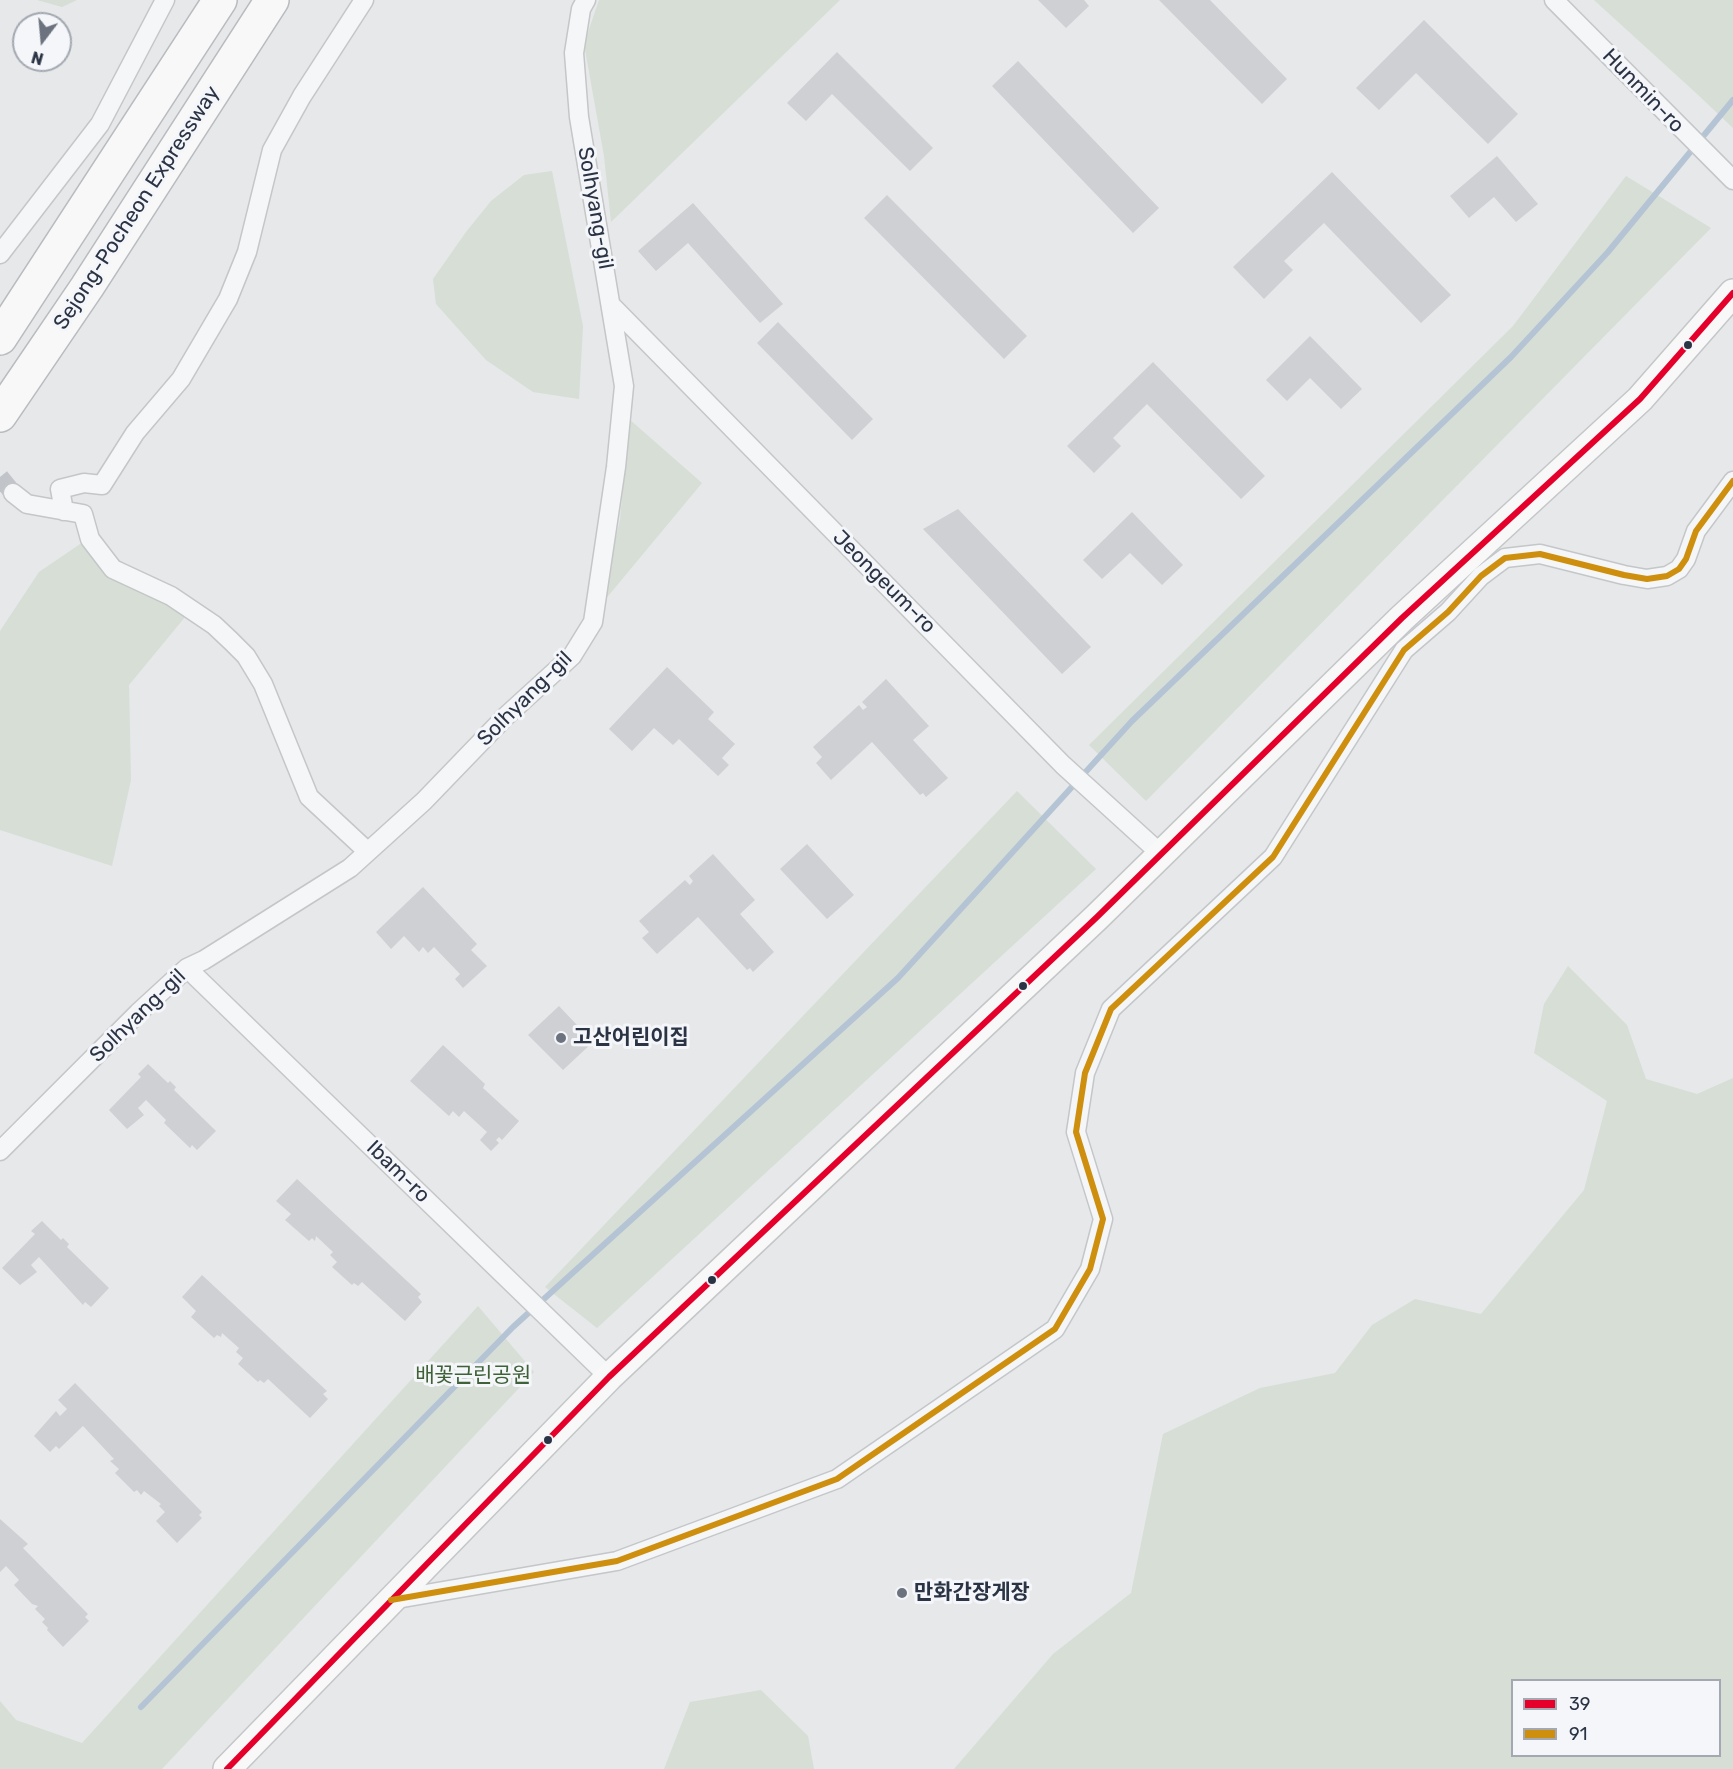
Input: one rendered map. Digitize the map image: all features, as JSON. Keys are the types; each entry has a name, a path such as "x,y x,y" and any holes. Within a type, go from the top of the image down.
{"highway":[{"name":"Sejong-Pocheon Expressway","path":"0,338 219,0"},
{"name":"Sejong-Pocheon Expressway","path":"0,415 87,287 272,0"}],"street":[{"path":"0,254 100,124 165,0"},
{"path":"64,511 60,489 84,483 102,485 135,433 181,379 222,309 247,252 272,150 302,96 364,0"},
{"name":"Solhyang-gil","path":"0,1151 138,1013 187,968 204,960 351,868 424,801 506,717 572,656 592,622 616,468 624,386 579,117 574,53 581,9 586,0"},
{"name":"Hunmin-ro","path":"1554,0 1727,175"},
{"path":"227,1769 609,1377 1161,854 1402,618 1640,399 1733,293"},
{"name":"Jeongeum-ro","path":"612,306 1063,765 1161,854"},
{"path":"391,1600 617,1561 837,1479 1055,1329 1090,1269 1103,1219 1076,1132 1085,1073 1111,1009 1273,857 1404,650 1448,612 1481,576 1505,558 1540,554 1647,579 1667,576 1679,569 1696,531 1733,481"},
{"path":"13,493 27,504 83,514 90,539 113,569 171,596 214,625 231,640 246,657 263,684 309,796 367,851"},
{"name":"Ibam-ro","path":"187,968 609,1377"}],"green space":[{"path":"37,0 77,0 62,7"},
{"path":"599,0 840,0 611,222 604,156 584,44"},
{"path":"1594,0 1733,0 1733,128 1696,93"},
{"path":"552,171 583,326 579,399 533,392 486,360 436,304 433,279 491,201 524,175"},
{"path":"1626,176 1711,228 1146,801 1089,745 1513,326"},
{"path":"629,419 702,483 599,607 620,520"},
{"path":"89,538 190,611 129,685 131,780 112,866 0,830 0,631 39,572"},
{"path":"1017,791 1096,869 597,1328 545,1287"},
{"path":"1568,966 1627,1025 1646,1079 1697,1094 1733,1078 1733,1769 954,1769 1053,1654 1131,1593 1163,1434 1260,1388 1335,1373 1372,1325 1415,1299 1481,1314 1584,1190 1607,1101 1534,1053 1544,1004"},
{"name":"배꽃근린공원","path":"478,1306 534,1372 162,1769 0,1769 0,1701 16,1720 82,1743"},
{"path":"761,1690 808,1736 814,1769 664,1769 690,1702"}],"building":[{"path":"1038,0 1084,0 1089,6 1066,28"},
{"path":"1159,0 1210,0 1287,79 1262,104"},
{"path":"1424,20 1518,114 1488,144 1416,73 1379,110 1356,88"},
{"path":"837,52 933,148 910,171 832,94 806,121 787,103"},
{"path":"1018,61 1159,208 1133,233 992,86"},
{"path":"1497,156 1538,204 1516,222 1494,197 1469,218 1450,196"},
{"path":"1332,172 1451,295 1421,323 1324,223 1284,261 1293,270 1264,299 1233,267"},
{"path":"887,195 1027,336 1004,359 864,218"},
{"path":"693,203 783,304 760,323 688,243 656,271 638,251"},
{"path":"778,322 873,419 852,440 757,343"},
{"path":"1310,336 1362,389 1341,409 1310,378 1287,401 1266,380"},
{"path":"1153,362 1265,476 1241,499 1147,404 1113,438 1121,446 1094,473 1067,446"},
{"path":"958,509 1091,647 1062,674 923,529"},
{"path":"1132,512 1183,565 1162,585 1130,553 1102,579 1083,560"},
{"path":"667,667 714,712 708,719 735,744 722,758 729,765 718,776 679,739 673,745 654,728 632,751 609,729"},
{"path":"886,679 929,726 913,740 948,778 926,797 923,793 920,795 872,742 831,780 816,763 822,757 813,747 859,705 863,710 867,707 862,702"},
{"path":"807,844 854,895 827,919 780,869"},
{"path":"713,854 755,900 740,914 774,952 753,972 750,968 747,970 698,917 657,954 642,938 649,932 639,921 685,880 690,885 693,881 689,876"},
{"path":"423,887 477,944 471,950 487,966 463,988 455,979 460,974 434,947 428,953 423,947 419,952 404,936 391,949 376,932"},
{"name":"고산어린이집","path":"559,1006 593,1042 563,1070 528,1035"},
{"path":"443,1045 485,1084 483,1088 519,1121 502,1140 499,1137 496,1140 499,1143 491,1151 480,1140 487,1132 464,1111 459,1117 453,1111 449,1116 410,1081"},
{"path":"148,1064 168,1083 170,1081 176,1087 174,1090 216,1131 197,1150 192,1145 190,1148 164,1123 166,1120 146,1100 138,1108 144,1115 127,1129 109,1110 141,1077 138,1074"},
{"path":"297,1179 421,1294 418,1297 422,1302 405,1321 362,1282 358,1286 354,1283 352,1285 332,1267 337,1262 330,1255 333,1252 316,1236 315,1241 312,1238 309,1241 285,1220 291,1214 276,1201"},
{"path":"42,1221 61,1240 63,1238 69,1244 67,1247 109,1288 91,1307 85,1302 83,1305 39,1257 31,1265 37,1272 20,1285 2,1268 35,1234 31,1231"},
{"path":"202,1275 327,1391 323,1394 328,1399 310,1418 268,1379 264,1383 260,1380 258,1382 238,1364 243,1358 236,1352 239,1348 222,1333 221,1337 217,1335 214,1338 191,1317 196,1311 182,1297"},
{"path":"75,1383 202,1512 199,1515 202,1518 177,1543 156,1521 165,1512 159,1506 161,1504 144,1491 141,1495 137,1490 134,1492 115,1473 119,1469 110,1461 114,1459 83,1426 59,1449 56,1446 50,1452 34,1436 56,1411 60,1416 67,1409 58,1400"},
{"path":"0,1519 28,1544 23,1548 88,1614 85,1617 89,1621 63,1647 42,1622 45,1619 35,1609 38,1606 32,1604 14,1585 19,1580 6,1566 0,1572"}],"waterway":[{"path":"141,1707 513,1327 898,978 1132,721 1511,357 1608,252 1733,100"}],"tunnel":[{"path":"0,477 13,493"}],"transit line":[{"name":"39","path":"227,1769 609,1377 1097,917 1402,618 1640,399 1733,293"},
{"name":"91","path":"391,1600 617,1561 837,1479 1055,1329 1090,1269 1103,1219 1076,1132 1085,1073 1111,1009 1273,857 1404,650 1448,612 1481,576 1505,558 1540,554 1647,579 1667,576 1679,569 1686,559 1696,531 1733,481"}],"place":[{"name":"고산어린이집","path":"561,1038"},
{"name":"만화간장게장","path":"902,1593"}]}
